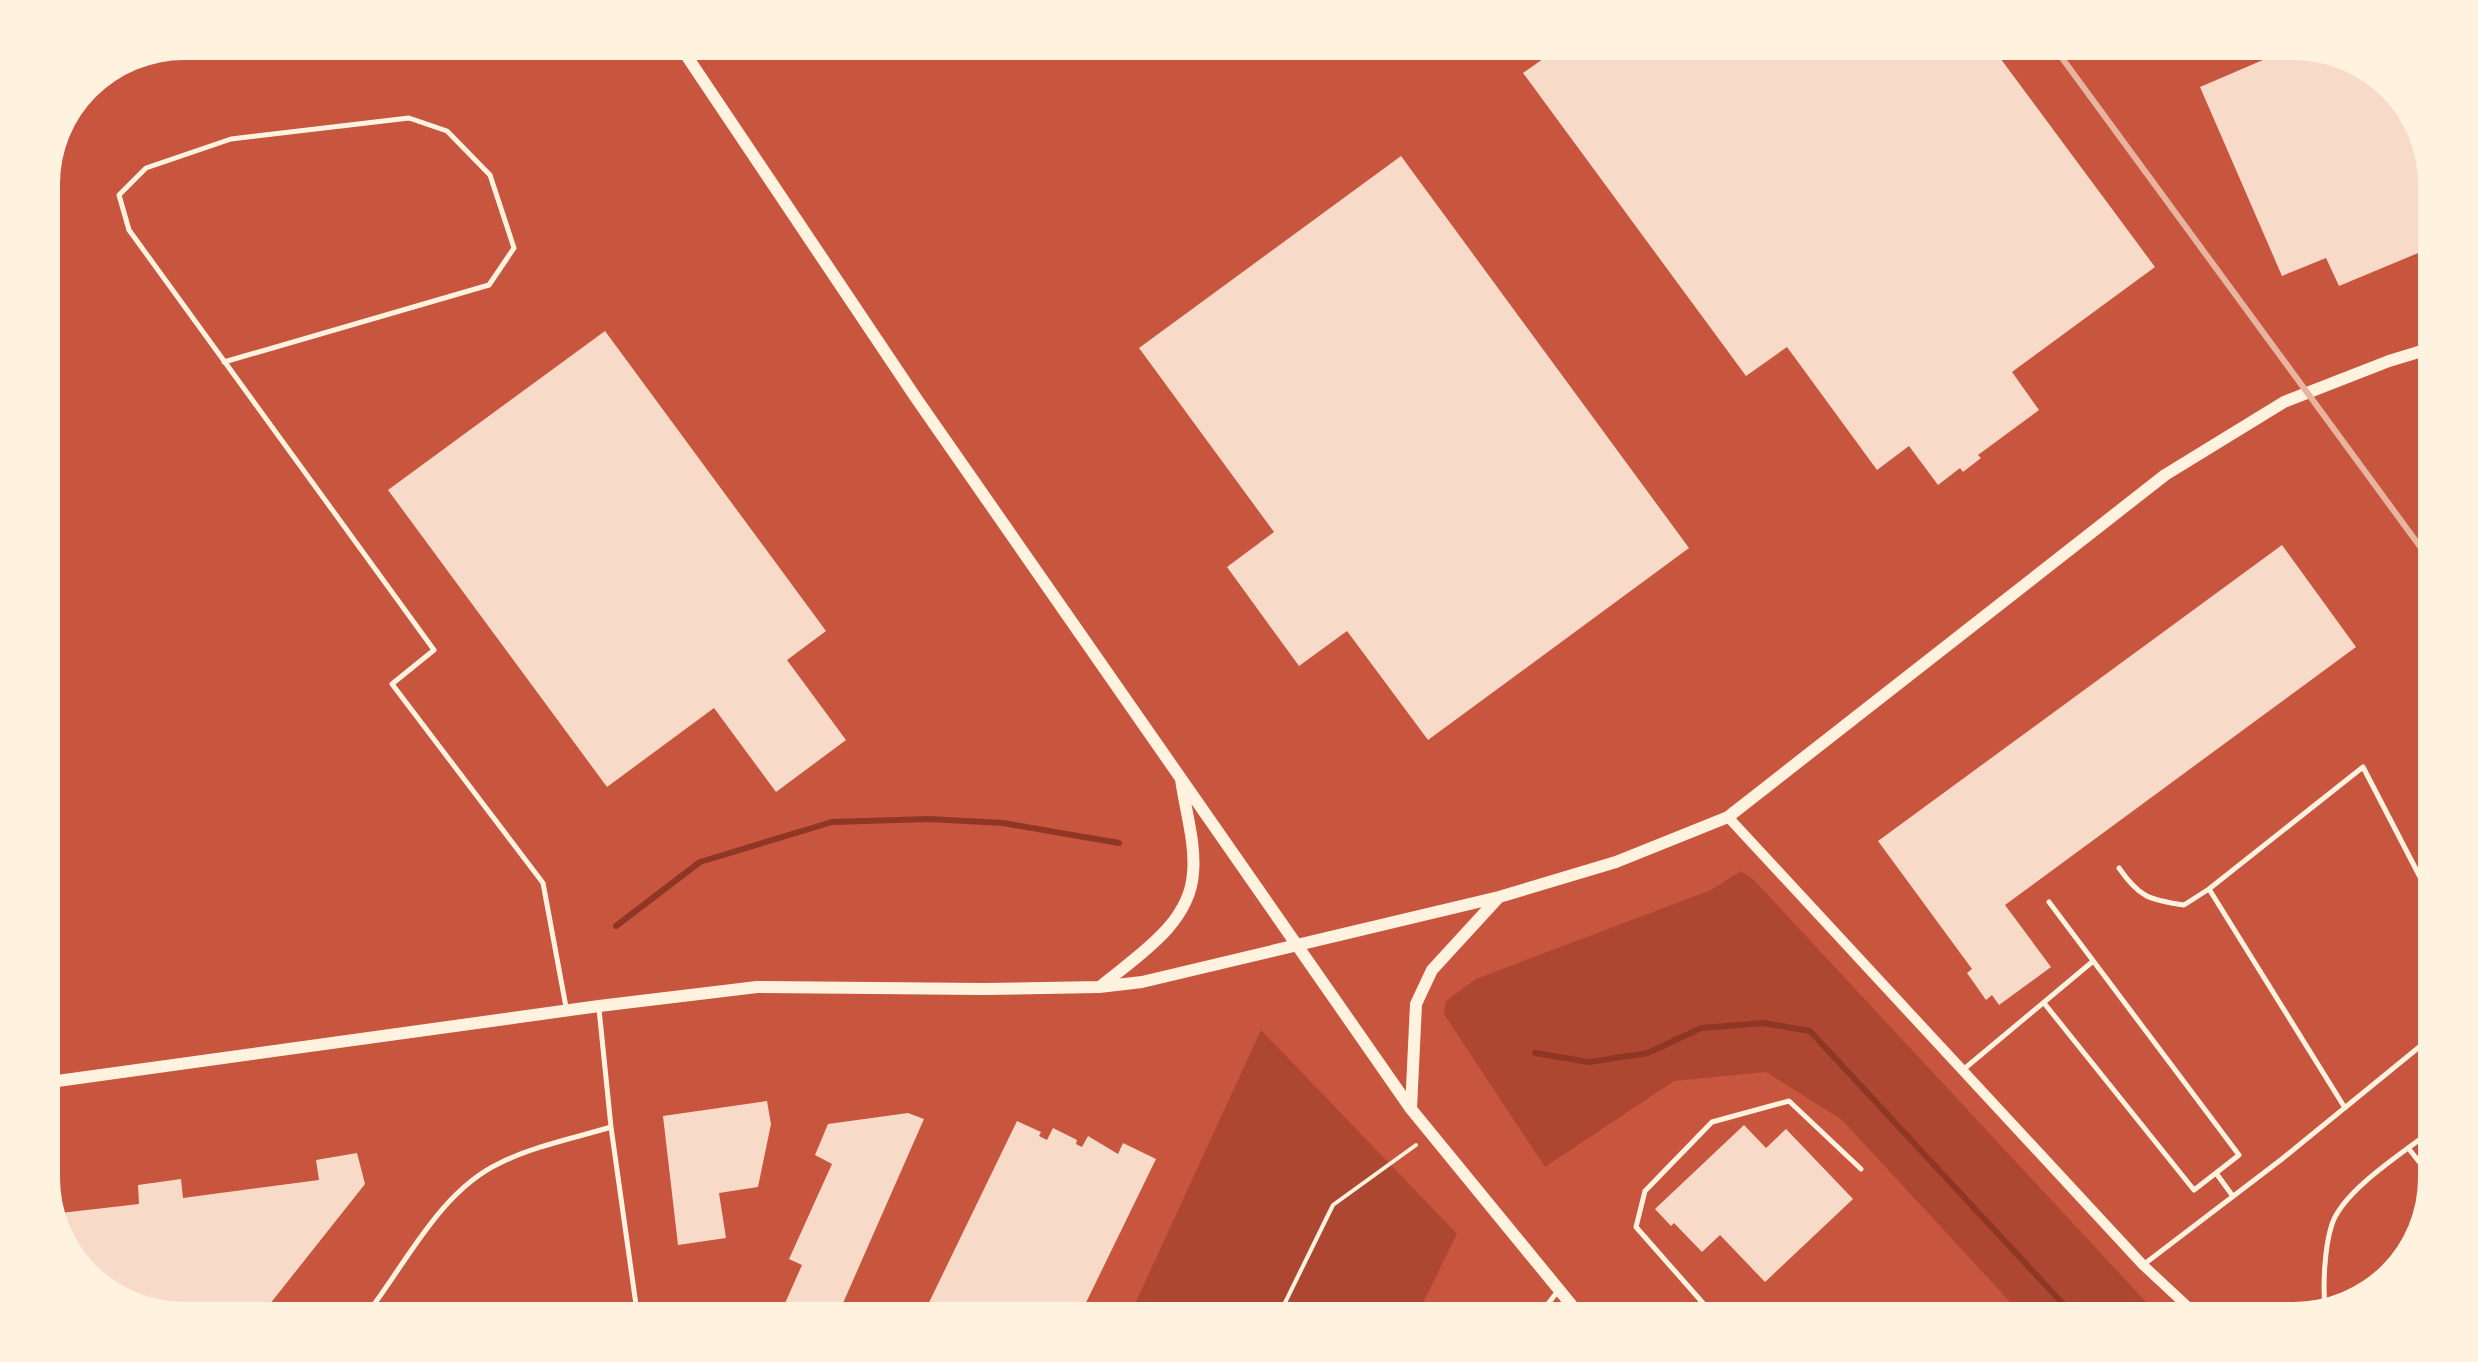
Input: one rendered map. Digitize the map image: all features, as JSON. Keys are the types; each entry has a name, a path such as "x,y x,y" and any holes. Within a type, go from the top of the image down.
{"street":[{"path":"689,60 906,382 1411,1109 1567,1302"},
{"path":"60,1080 757,987 1100,987 1142,982 1498,897 1616,862 1728,817 2166,476 2284,402 2418,352"},
{"path":"1100,987 1174,922 1191,891 1194,868 1181,777"},
{"path":"1728,817 2182,1302"},
{"path":"1411,1109 1416,1004 1432,970 1498,897"}],"lane":[{"path":"224,362 489,286 514,248 490,175 447,131 409,118 230,139 146,168 119,195 130,230 224,362 434,650 392,684 543,882 566,1010"},
{"path":"2119,868 2136,891 2184,905 2363,767 2418,872"},
{"path":"2209,889 2344,1108"},
{"path":"2044,1002 2194,1190 2239,1155 2049,902"},
{"path":"1962,1071 2092,962"},
{"path":"599,1006 635,1302"},
{"path":"2144,1265 2418,1048"},
{"path":"1701,1302 1636,1227 1644,1191 1712,1122 1789,1101 1861,1169"},
{"path":"376,1302 460,1191 499,1163 611,1127"},
{"path":"2326,1298 2332,1224 2342,1205 2418,1142"},
{"path":"2408,1149 2418,1162"},
{"path":"2216,1173 2232,1195"},
{"path":"1550,1302 1558,1292"}],"path":[{"path":"1286,1302 1333,1204 1433,1134"}],"shaded area":[{"path":"1741,871 1753,879 2146,1302 2010,1302 1842,1120 1766,1072 1674,1081 1545,1167 1444,1014 1446,1001 1476,979 1711,890"},
{"path":"1261,1030 1457,1234 1423,1302 1136,1302"}],"building":[{"path":"1542,60 2002,60 2155,267 2012,372 2039,410 1978,455 1981,458 1963,472 1960,468 1938,485 1909,446 1877,470 1787,347 1746,376 1523,73"},
{"path":"2263,60 2326,64 2363,81 2397,115 2411,144 2418,176 2418,253 2339,286 2326,258 2282,276 2200,87"},
{"path":"1401,156 1689,548 1428,740 1347,631 1299,666 1227,567 1274,532 1139,348"},
{"path":"605,331 826,631 787,660 846,740 776,792 714,708 607,787 388,490"},
{"path":"2282,545 2356,647 2005,905 2051,967 1999,1005 1992,995 1986,1000 1967,973 1972,969 1878,841"},
{"path":"767,1101 771,1124 758,1187 719,1193 726,1238 678,1245 663,1116"},
{"path":"908,1113 924,1119 843,1302 786,1302 802,1265 789,1259 832,1164 815,1155 828,1124"},
{"path":"1017,1121 1041,1132 1039,1136 1047,1140 1053,1128 1077,1140 1076,1144 1082,1147 1088,1136 1118,1154 1123,1143 1156,1159 1086,1302 929,1302"},
{"path":"1744,1125 1766,1148 1786,1129 1853,1199 1765,1282 1720,1235 1702,1252 1655,1209"},
{"path":"357,1153 365,1184 271,1302 160,1300 129,1289 91,1260 65,1212 139,1204 138,1185 181,1179 183,1198 319,1180 316,1160"}],"waterway":[{"path":"616,926 700,862 832,822 929,819 1003,823 1119,843"},
{"path":"1535,1053 1589,1062 1648,1053 1701,1028 1763,1023 1810,1031 2061,1302"}],"railway":[{"path":"2063,60 2418,544"}]}
